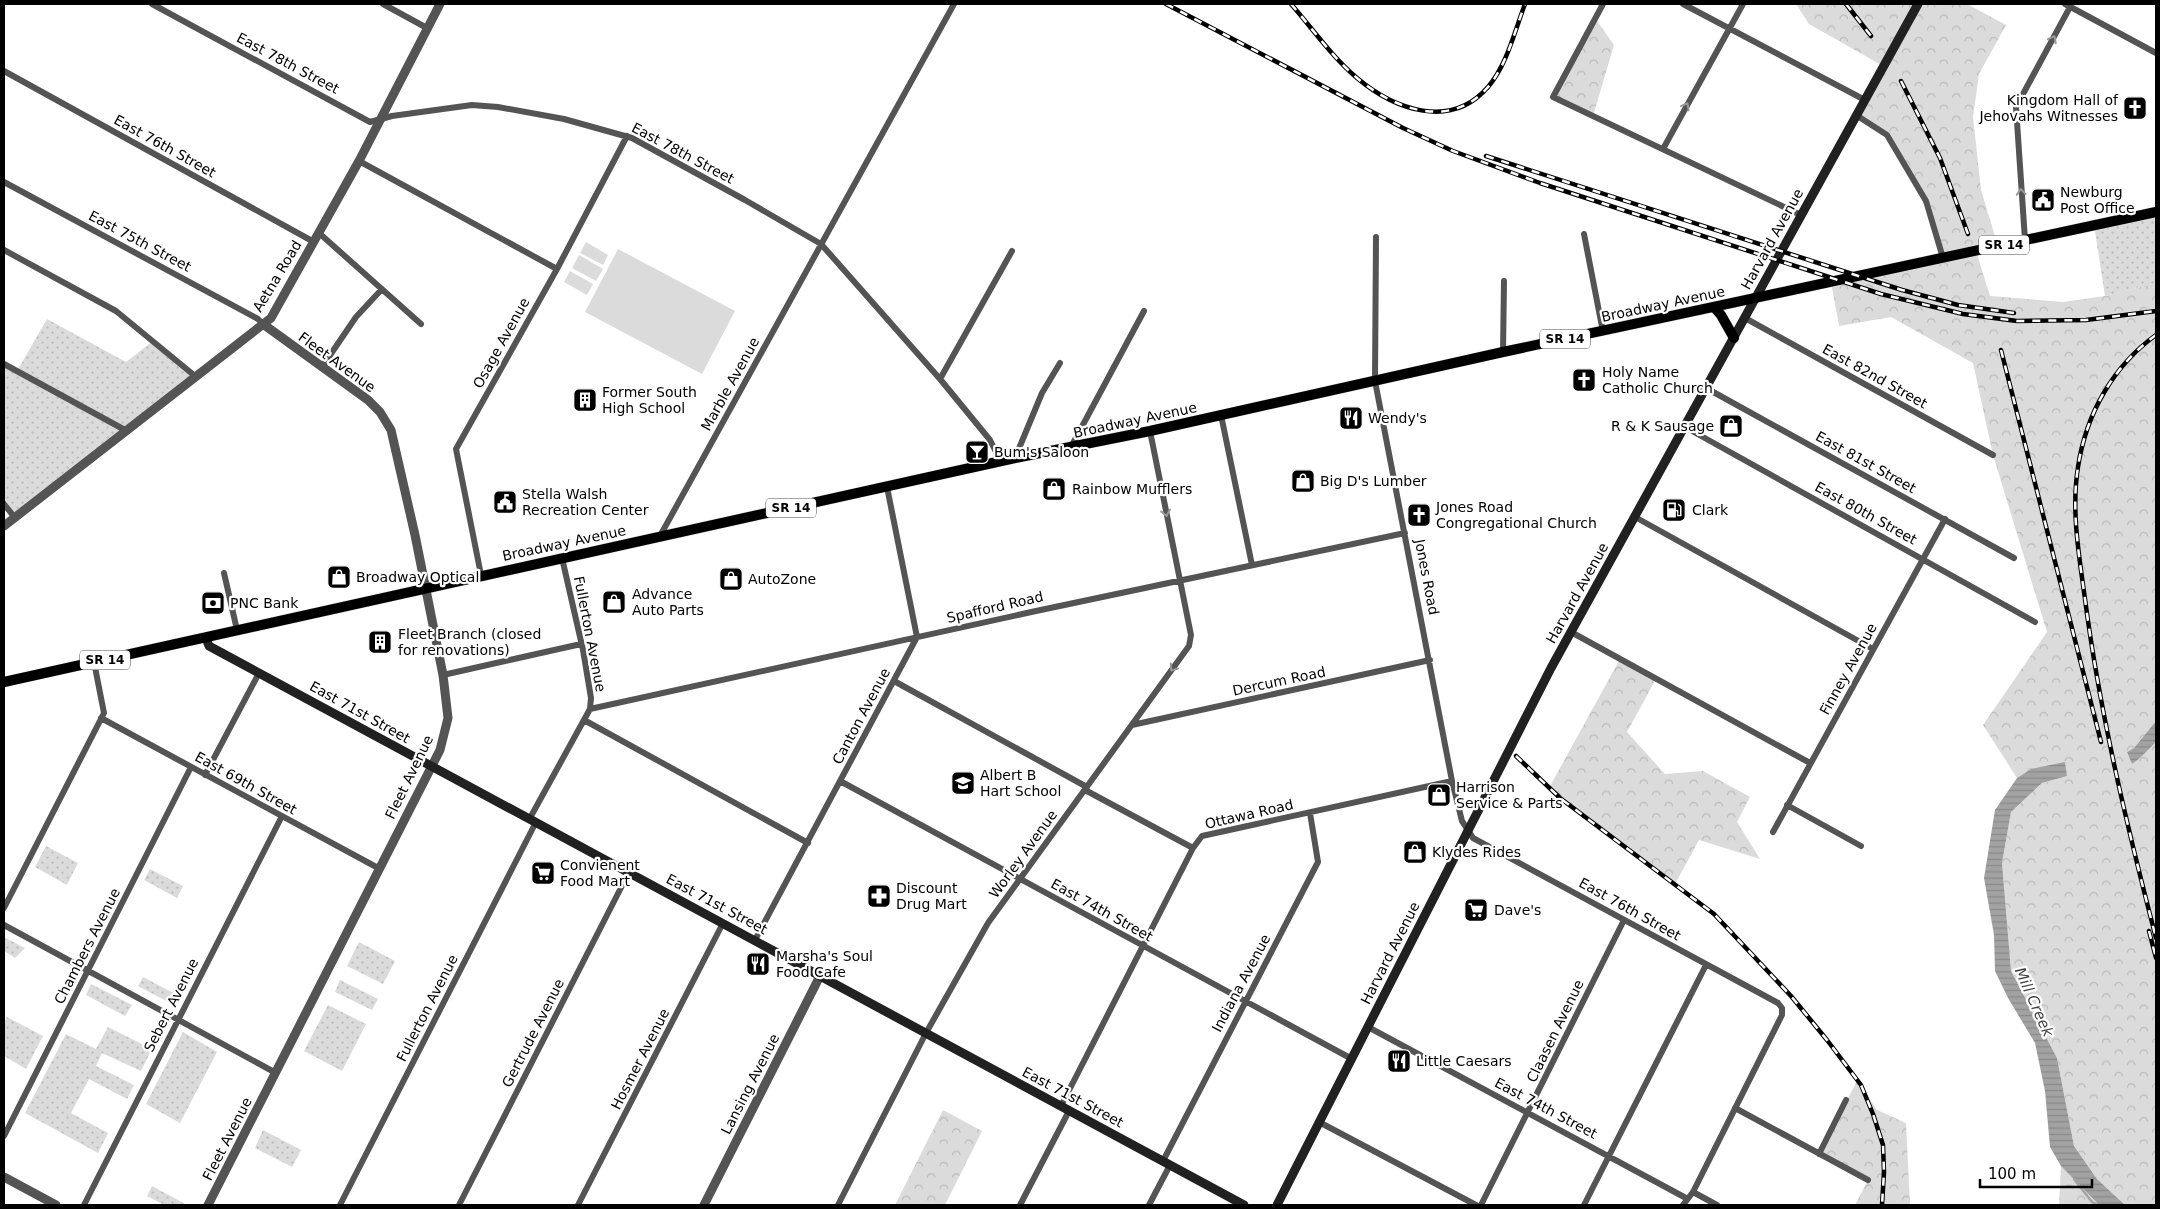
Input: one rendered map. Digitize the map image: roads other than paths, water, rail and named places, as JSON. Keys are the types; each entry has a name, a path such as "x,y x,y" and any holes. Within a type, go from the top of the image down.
{"main road":[{"name":"Harvard Avenue","path":"1277,1205 1467,831 1571,632 1918,4"},
{"name":"Broadway Avenue","path":"4,682 1015,458 1150,431 1503,352 2156,212"},
{"path":"1714,308 1721,315 1734,338"},
{"name":"East 71st Street","path":"206,638 209,646 1244,1205"}],"street":[{"name":"East 78th Street","path":"152,4 370,122 380,121 392,116 472,105 498,107 564,119 627,136 821,244 940,379 990,440 1001,462"},
{"path":"383,4 427,28"},
{"name":"Aetna Road","path":"4,526 271,318 359,162 440,4"},
{"name":"Marble Avenue","path":"660,536 954,4"},
{"path":"1603,4 1553,97 1801,215"},
{"path":"1683,4 1865,100"},
{"path":"1663,149 1743,4"},
{"path":"2024,240 2016,107 2068,5 2154,50"},
{"name":"East 76th Street","path":"4,71 314,242"},
{"path":"1856,116 1887,135 1926,201 1943,258"},
{"name":"Osage Avenue","path":"481,575 456,449 557,269 627,136"},
{"path":"359,162 557,269"},
{"name":"East 75th Street","path":"4,182 258,319 263,324"},
{"path":"319,232 421,324"},
{"path":"1584,234 1603,332"},
{"name":"Jones Road","path":"1376,237 1375,381 1452,781 1462,821 1467,831"},
{"path":"4,250 116,311 195,376"},
{"path":"940,379 1012,251"},
{"path":"1503,352 1504,280"},
{"path":"322,367 356,317 382,289"},
{"path":"1070,448 1144,311"},
{"name":"East 82nd Street","path":"1744,318 1993,455"},
{"name":"Fleet Avenue","path":"208,1205 442,745 448,718 444,675 391,430 380,412 368,400 263,324"},
{"path":"1015,458 1042,393 1060,363"},
{"path":"4,364 125,430"},
{"name":"East 81st Street","path":"1706,388 2014,558"},
{"path":"1221,415 1252,565"},
{"name":"East 80th Street","path":"1685,427 2035,622"},
{"name":"Worley Avenue","path":"838,1205 926,1033 988,923 1132,725 1191,640 1150,431"},
{"path":"888,487 917,637"},
{"path":"4,504 14,518"},
{"path":"1635,517 1873,649"},
{"name":"Finney Avenue","path":"1773,832 1945,519"},
{"name":"Spafford Road","path":"590,709 1405,533"},
{"name":"Fullerton Avenue","path":"340,1205 590,709 592,698 562,558"},
{"path":"224,573 237,630"},
{"path":"1571,632 1810,763"},
{"name":"Canton Avenue","path":"755,940 917,637"},
{"path":"444,675 581,644"},
{"name":"Dercum Road","path":"1132,725 1430,660"},
{"path":"4,908 101,718 104,709 94,662"},
{"path":"205,775 259,673"},
{"path":"894,681 1193,848"},
{"name":"East 69th Street","path":"101,718 380,869"},
{"path":"584,720 808,843"},
{"name":"Chambers Avenue","path":"4,1136 191,767"},
{"name":"East 74th Street","path":"840,781 1352,1059"},
{"name":"Ottawa Road","path":"1060,1106 1193,848 1202,836 1452,781"},
{"path":"1787,805 1861,846"},
{"name":"Indiana Avenue","path":"1149,1205 1244,1002 1318,862 1310,813"},
{"name":"Sebert Avenue","path":"84,1205 282,816"},
{"name":"East 76th Street","path":"1467,831 1473,838 1778,1003 1782,1008 1782,1015 1735,1108"},
{"name":"Gertrude Avenue","path":"459,1205 629,872"},
{"name":"Claasen Avenue","path":"1481,1205 1624,920"},
{"name":"Hosmer Avenue","path":"578,1205 723,923"},
{"path":"4,925 276,1072"},
{"path":"1584,1205 1706,965"},
{"name":"Lansing Avenue","path":"704,1205 820,976"},
{"name":"East 74th Street","path":"1368,1027 1686,1198"},
{"path":"1819,1154 1846,1100"},
{"path":"1683,1205 1686,1198 1693,1192 1735,1108 1868,1180"},
{"path":"1020,1205 1069,1111"},
{"path":"1319,1122 1476,1205"},
{"path":"4,1177 56,1205"},
{"path":"1693,1192 1717,1205"}],"waterway":[{"name":"Mill Creek","path":"2074,1179 2092,1202 2098,1205"}],"railway":[{"path":"1166,4 1403,128 1453,151 1540,183 1881,294 1963,314 2017,321 2086,320 2156,311"},
{"path":"1291,4 1322,42 1357,78 1388,99 1423,111 1457,108 1473,100 1488,87 1495,78 1510,47 1525,4"},
{"path":"1846,4 1871,36"},
{"path":"1901,81 1940,158 1968,234"},
{"path":"1486,156 1902,290 1958,305 2014,313"},
{"path":"2156,335 2127,361 2115,376 2095,410 2082,447 2075,500 2078,550 2098,685 2125,812 2156,938"},
{"path":"2001,350 2101,742"},
{"path":"1516,756 1560,798 1714,914 1791,996 1827,1040 1861,1085 1873,1114 1883,1145 1882,1205"},
{"path":"2149,931 2156,958"}],"place":[{"name":"Kingdom Hall of Jehovahs Witnesses","path":"2135,108"},
{"name":"Newburg Post Office","path":"2043,200"},
{"name":"Holy Name Catholic Church","path":"1584,380"},
{"name":"Former South High School","path":"585,400"},
{"name":"Wendy's","path":"1351,418"},
{"name":"R & K Sausage","path":"1731,426"},
{"name":"Bum's Saloon","path":"977,452"},
{"name":"Big D's Lumber","path":"1303,481"},
{"name":"Rainbow Mufflers","path":"1054,489"},
{"name":"Stella Walsh Recreation Center","path":"505,502"},
{"name":"Clark","path":"1674,510"},
{"name":"Jones Road Congregational Church","path":"1419,515"},
{"name":"Broadway Optical","path":"339,577"},
{"name":"AutoZone","path":"731,579"},
{"name":"Advance Auto Parts","path":"614,602"},
{"name":"PNC Bank","path":"213,603"},
{"name":"Fleet Branch (closed for renovations)","path":"380,642"},
{"name":"Albert B Hart School","path":"963,783"},
{"name":"Harrison Service & Parts","path":"1439,795"},
{"name":"Klydes Rides","path":"1415,852"},
{"name":"Convienent Food Mart","path":"543,873"},
{"name":"Discount Drug Mart","path":"879,896"},
{"name":"Dave's","path":"1476,910"},
{"name":"Marsha's Soul Food Cafe","path":"758,964"},
{"name":"Little Caesars","path":"1399,1061"}]}
